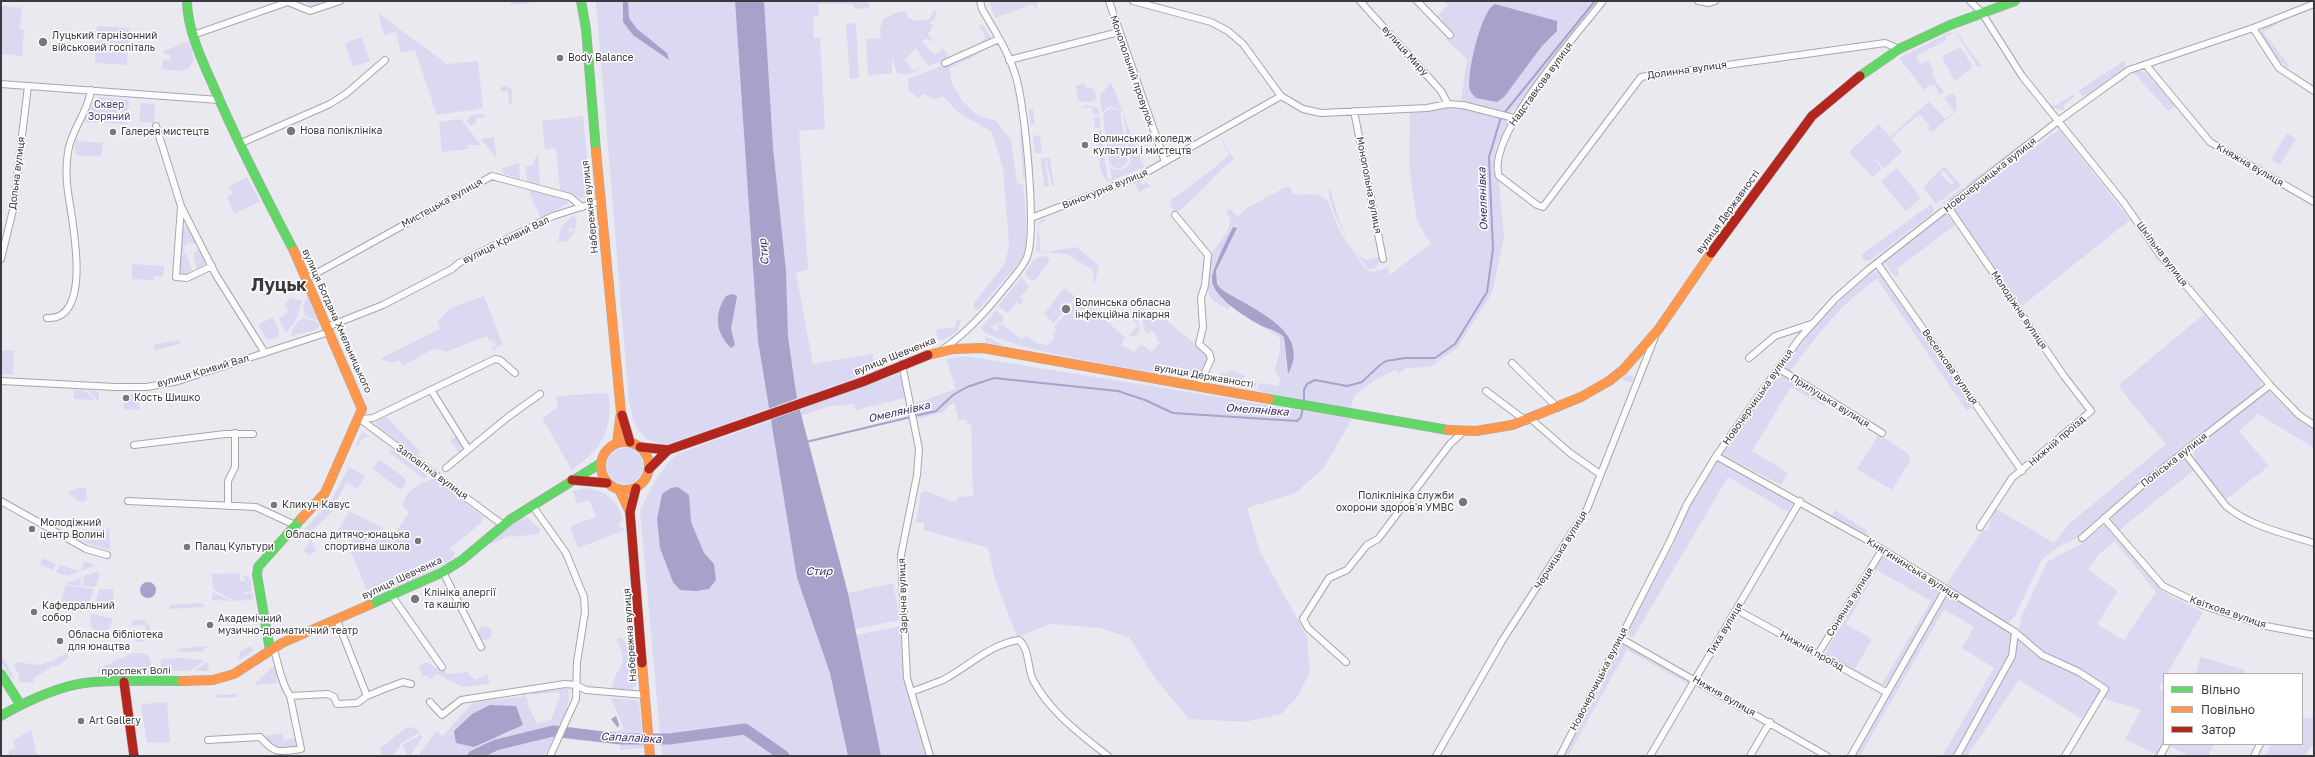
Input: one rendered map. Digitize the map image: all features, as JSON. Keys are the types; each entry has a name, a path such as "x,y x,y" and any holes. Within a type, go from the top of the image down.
{"main road":[{"name":"вулиця Богдана Хмельницького","path":"187,1 186,5 193,35 219,100 239,144 308,278 328,329 361,403 362,413 360,419 326,493 258,567 257,575 271,648"},
{"name":"Набережна вулиця","path":"582,1 586,29 600,201 621,412 630,442"},
{"name":"вулиця Державності","path":"941,351 983,348 1446,430 1464,431 1499,428 1529,420 1558,408 1596,389 1623,370 1658,330 1716,246 1812,116 1848,84 1899,49 1943,28 2015,1"},
{"name":"вулиця Шевченка","path":"640,446 668,450 860,382 902,364 941,351"},
{"name":"Набережна вулиця","path":"617,443 621,412"},
{"path":"572,480 607,483 619,489 636,488 645,480 650,469 648,456 640,446 630,442 617,443 606,451 601,464 602,474 607,483"},
{"name":"вулиця Шевченка","path":"650,469 668,450"},
{"name":"вулиця Шевченка","path":"271,648 392,596 443,572 462,560 503,525 532,505 601,464"},
{"name":"Набережна вулиця","path":"636,488 630,512 650,756"},
{"name":"Набережна вулиця","path":"619,489 630,512"},
{"name":"проспект Волі","path":"1,716 20,704 56,691 91,682 213,680 227,678 242,672 271,648"},
{"path":"1,674 20,704"},
{"path":"124,682 134,756"}],"street":[{"path":"193,35 288,2 310,11 340,1"},
{"name":"вулиця Шевченка","path":"941,351 982,316 1023,265 1028,253 1031,218 1022,97 1009,60 982,9 980,1"},
{"name":"Монопольний провулок","path":"1109,1 1165,162"},
{"path":"1133,1 1211,22 1228,31 1243,44 1281,96 1303,110 1316,112 1427,108 1448,104 1464,105 1514,118"},
{"name":"вулиця Миру","path":"1360,1 1436,86 1448,104"},
{"path":"1417,1 1450,35"},
{"name":"Надставкова вулиця","path":"1499,176 1497,170 1500,148 1514,118 1603,1"},
{"path":"1698,1 1709,3 1715,1"},
{"path":"1970,1 1982,13 2022,76 2058,121"},
{"name":"Новочерчицька вулиця","path":"1560,756 1670,541 1687,504 1716,456 1778,368 1813,323 1835,299 1877,263 2058,121 2129,70 2253,28 2314,4"},
{"path":"2253,28 2279,68 2314,91"},
{"path":"1009,60 1119,32"},
{"path":"945,63 999,39"},
{"name":"Долинна вулиця","path":"1499,176 1537,205 1543,207 1641,77 1885,43 1899,49"},
{"path":"239,144 330,104 347,93 385,60"},
{"name":"Княжна вулиця","path":"2146,65 2210,142 2314,202"},
{"path":"1,84 219,100"},
{"name":"Дольна вулиця","path":"1,259 13,210 28,86"},
{"path":"47,318 54,318 63,314 70,304 78,269 73,220 68,192 68,152 71,135 87,108 91,90"},
{"name":"Винокурна вулиця","path":"1031,218 1140,176 1281,96"},
{"name":"Монопольна вулиця","path":"1354,111 1383,259"},
{"name":"Шкільна вулиця","path":"2058,121 2124,203 2160,255 2270,385 2300,415 2314,425"},
{"path":"156,126 181,206 238,312 249,326 265,353"},
{"name":"Мистецька вулиця","path":"308,278 489,177 498,176 570,197 582,207"},
{"name":"вулиця Кривий Вал","path":"1,381 138,388 178,381 265,353 328,329 384,304 452,269 459,263 553,216 600,201"},
{"path":"181,206 176,277 187,278 212,266"},
{"name":"Молодіжна вулиця","path":"1948,207 2064,376 2091,411"},
{"path":"1174,215 1208,255 1205,286 1201,298 1203,327 1199,344 1209,353 1210,359 1199,386"},
{"name":"Веселкова вулиця","path":"1877,263 2022,471"},
{"path":"1749,358 1775,336 1813,323"},
{"name":"Черчицька вулиця","path":"1436,756 1502,641 1587,509 1658,330"},
{"path":"360,419 373,418 497,359 515,373"},
{"path":"1512,363 1558,408"},
{"name":"Зарічна вулиця","path":"902,364 919,449 917,475 901,555 907,678 930,756"},
{"name":"Прилуцька вулиця","path":"1778,368 1882,433"},
{"name":"Поліська вулиця","path":"2082,538 2148,480 2185,453 2270,385"},
{"path":"431,390 468,448"},
{"path":"1486,391 1529,420 1570,453 1600,474"},
{"name":"Заповітна вулиця","path":"446,468 468,448 540,394"},
{"name":"Нижній проїзд","path":"1980,527 2012,478 2091,411"},
{"name":"Заповітна вулиця","path":"360,419 503,525"},
{"path":"1346,662 1308,628 1303,619 1329,578 1347,570 1367,546 1378,539 1450,444 1464,431"},
{"path":"228,506 228,481 235,467 235,433"},
{"path":"134,445 235,433 253,434"},
{"path":"2185,453 2226,506 2233,512 2260,526 2314,543"},
{"name":"Княгининська вулиця","path":"1716,456 1800,502 1882,550 2015,632 2042,655 2079,672 2105,689 2065,756"},
{"path":"1,501 86,549 107,555"},
{"path":"128,501 260,508 297,526"},
{"name":"Тиха вулиця","path":"1650,756 1800,502"},
{"path":"532,505 566,553 584,597 584,612 578,649 576,699 566,724 550,756"},
{"name":"Квіткова вулиця","path":"2104,518 2163,586 2202,605 2266,626 2314,635"},
{"name":"Сонячна вулиця","path":"1818,654 1882,550"},
{"path":"443,572 481,647"},
{"path":"1851,756 1886,692 1946,589"},
{"path":"392,596 442,666"},
{"name":"Нижній проїзд","path":"1737,610 1886,692"},
{"path":"337,620 367,696"},
{"path":"1957,756 2012,656 2015,632"},
{"name":"Нижня вулиця","path":"1620,638 1696,679 1827,756"},
{"path":"911,692 943,679 977,658 1012,641 1019,640 1024,645 1032,678 1042,695 1069,726 1108,756"},
{"path":"208,740 260,737 270,749 278,752 301,749 290,696 283,685 280,667 271,648"},
{"path":"290,696 328,694 340,704 360,703 367,696 403,682 410,684"},
{"path":"430,702 442,715 461,700 557,685 576,685 586,690 645,696"},
{"path":"1750,756 1770,722"},
{"path":"2160,756 2166,745"},
{"path":"2254,756 2260,745"}],"green space":[{"path":"306,1 321,1 322,4 310,8"},
{"path":"511,1 548,1 511,5"},
{"path":"596,1 735,1 758,341 770,408 665,445 646,439 638,430 633,419 629,402"},
{"path":"754,1 865,1 869,4 869,8 855,9 853,4 818,4 819,16 813,17 814,38 820,38 825,129 799,131 808,269 796,273 813,364 873,354 873,360 922,344 922,340 928,341 929,344 889,359 858,377 797,399 788,337"},
{"path":"989,1 1038,1 1036,7 1038,13 1033,4 995,18"},
{"path":"1444,1 1599,1 1518,108 1508,113 1461,102 1467,59 1445,39 1451,33 1441,22 1443,20 1441,17 1438,19 1436,17 1448,5","holes":["1495,4 1557,22 1557,31 1542,46 1491,6"]},
{"path":"1,6 22,8 20,29 24,30 22,56 1,54"},
{"path":"934,10 936,11 935,19 930,23 933,25 928,35 933,38 931,42 926,38 922,42 935,55 943,48 950,58 928,66 916,48 905,59 913,71 921,66 917,71 907,74 897,73 892,57 892,73 868,76 866,39 881,38 880,29 884,18 891,16 891,14 905,11 908,17 914,21 930,19"},
{"path":"378,13 447,64 478,61 483,108 437,115 415,50 401,53 396,32 384,35"},
{"path":"2277,22 2278,24 2263,32 2289,65 2287,68 2274,55 2260,33 2263,28"},
{"path":"856,23 859,78 850,79 846,24"},
{"path":"982,24 993,41 970,50 986,38 979,26"},
{"path":"97,26 129,28 127,65 95,63"},
{"path":"1956,31 1981,66 1978,67"},
{"path":"1951,32 1952,34 1945,37 1946,40 1916,56 1920,64 1928,60 1934,72 1932,73 1936,82 1944,92 1941,94 1937,93 1938,91 1935,85 1931,85 1924,90 1899,58"},
{"path":"362,37 370,61 353,67 345,43"},
{"path":"189,41 194,60 189,68 181,71 162,69 163,60 170,61 170,55 163,54 164,51"},
{"path":"1960,47 1972,65 1971,69 1955,81 1943,60 1943,56"},
{"path":"975,53 976,56 949,68 952,84 964,103 978,115 996,121 1011,140 1017,183 1023,185 1026,219 1026,244 1023,256 1019,263 978,310 974,309 974,303 1005,263 1009,244 1003,168 992,132 958,112 943,96 933,99 924,94 918,98 909,90 908,79"},
{"path":"2124,61 2126,67 2089,94 2082,96 2078,91"},
{"path":"2136,69 2147,73 2175,106 2168,111 2133,72 2120,82 2119,80"},
{"path":"1111,82 1123,112 1113,107 1107,108 1102,113 1100,96"},
{"path":"1075,83 1076,86 1084,83 1085,87 1093,89 1096,97 1095,100 1090,102 1079,101"},
{"path":"507,86 512,90 512,103 509,104 508,91 501,91 501,87"},
{"path":"1953,93 1956,97 1956,111 1932,132 1927,129 1930,126 1919,114 1891,139 1890,137 1929,101 1945,119 1954,111 1944,98"},
{"path":"2073,94 2074,97 2063,106 2065,110 2052,108 2050,105 2057,105"},
{"name":"Сквер Зоряний","path":"98,97 129,100 127,124 82,122"},
{"path":"141,103 155,104 154,123 139,122"},
{"path":"1088,105 1098,108 1108,180 1112,178 1109,166 1115,170 1122,170 1127,167 1131,160 1123,114 1144,167 1108,182 1104,178 1100,166 1096,132 1100,131 1100,127 1095,128 1094,118 1098,117 1098,114 1093,114 1092,107 1081,108"},
{"path":"1111,108 1120,111 1128,160 1121,169 1113,167 1109,161 1103,117 1105,112"},
{"path":"1447,108 1464,109 1505,118 1508,123 1496,147 1493,171 1499,181 1504,238 1492,293 1457,348 1430,367 1406,368 1399,373 1395,370 1374,381 1354,396 1351,408 1383,413 1381,414 1257,391 1259,383 1278,386 1280,379 1275,370 1280,350 1280,338 1230,306 1228,310 1213,300 1206,286 1207,263 1212,253 1226,234 1230,223 1230,217 1226,212 1230,209 1238,216 1247,208 1284,188 1291,187 1291,192 1295,194 1319,195 1328,201 1339,230 1366,270 1373,272 1388,267 1389,275 1431,244 1417,221 1409,163 1410,110","holes":["1233,228 1236,230 1216,272 1217,284 1221,289 1264,314 1284,331 1291,340 1294,349 1289,373 1286,366 1284,337 1278,331 1271,331 1222,300 1211,280"]},
{"path":"1029,109 1033,109 1035,124 1030,125"},
{"path":"483,114 486,117 476,118 476,124 470,125 467,121 470,115"},
{"path":"583,116 591,197 577,198 560,190 556,148 545,149 542,121"},
{"path":"461,119 481,145 468,145 468,149 442,152 439,122"},
{"path":"1879,124 1902,152 1884,168 1871,154 1882,169 1872,177 1849,152"},
{"path":"2059,129 2130,220 2022,306 1953,209"},
{"path":"1022,130 1025,178 1023,178 1020,131"},
{"path":"2287,133 2296,139 2280,165 2271,159"},
{"path":"1040,135 1042,153 1035,153 1033,136"},
{"path":"1219,136 1234,159 1176,213 1169,205 1172,203 1171,200 1213,169 1229,154"},
{"path":"76,137 79,141 103,143 101,157 76,155 74,148"},
{"path":"494,137 496,157 496,158 481,139"},
{"path":"2027,142 1967,187 1965,186 2022,143"},
{"path":"538,155 540,182 537,185 527,181 525,166 534,165 534,160"},
{"path":"1045,158 1049,186 1044,187 1042,168 1040,166 1042,166 1041,159"},
{"path":"1046,158 1050,158 1054,186 1052,186"},
{"path":"519,163 520,179 504,174 502,168"},
{"path":"1944,166 1961,186 1936,204 1923,187","holes":["1943,170 1954,182 1951,185 1940,173"]},
{"path":"1897,168 1921,198 1906,211 1881,181"},
{"path":"247,177 260,201 234,214 227,197 233,193 229,187"},
{"path":"1142,180 1141,183 1144,184 1145,181 1151,186 1139,192 1135,183"},
{"path":"1330,186 1334,205 1342,228 1336,216 1329,195"},
{"path":"1963,187 1964,189 1944,205 1938,206"},
{"path":"530,190 566,200 569,203 541,218 530,195"},
{"path":"1931,204 1934,209 1932,214 1869,261 1864,260 1861,255"},
{"path":"591,212 594,214 597,258 592,250 589,214"},
{"path":"1946,213 1955,225 1897,269 1899,274 1895,277 1884,262"},
{"path":"573,215 577,220 575,230 571,228 571,224 568,236 571,230 575,231 568,241 558,242 561,227"},
{"path":"1044,218 1045,221 1038,224 1041,251 1036,251 1038,223"},
{"path":"188,225 199,244 188,243 184,247 185,252 180,253 182,227"},
{"path":"200,247 207,260 204,265 197,269 193,255"},
{"path":"1076,247 1099,265 1094,286 1093,270 1067,254 1047,252"},
{"path":"1354,249 1360,256 1367,260 1380,257 1376,268 1370,270 1367,268"},
{"path":"187,254 192,271 183,275 179,272 180,255"},
{"path":"1041,256 1048,257 1050,261 1034,281 1027,278 1025,272 1034,259"},
{"path":"132,264 164,266 163,277 154,276 154,280 132,279"},
{"path":"1874,271 1879,272 1973,406 1967,411 1877,279 1864,288 1840,310 1790,371 1784,367 1804,340 1825,316 1848,293"},
{"path":"1022,277 1029,287 1020,297 1024,300 1020,305 1017,302 1008,313 998,306"},
{"path":"1064,288 1076,297 1054,323 1044,314"},
{"path":"308,294 318,321 305,316 303,306"},
{"path":"484,296 503,345 495,348 495,353 492,347 497,345 496,343 490,343 495,341 494,339 489,341 487,336 446,352 435,348 402,366 399,360 392,363 380,359 440,329 437,322 450,308"},
{"path":"291,298 302,301 296,320 286,333 279,318 288,312 285,303"},
{"path":"1078,298 1087,305 1078,317 1086,322 1089,318 1083,314 1089,306 1125,337 1121,345 1134,352 1141,344 1151,352 1160,343 1156,339 1158,337 1152,331 1149,334 1144,331 1143,321 1147,310 1164,318 1209,356 1201,380 1120,367 1046,352 992,336 981,328 996,310 1004,317 1002,323 995,324 992,328 997,332 999,329 996,326 1003,325 1022,340 1026,335 1037,343 1048,345 1054,339 1053,333 1056,329 1054,327"},
{"path":"1147,299 1143,313 1138,314 1133,310 1140,310"},
{"path":"2204,314 2262,381 2258,391 2081,536 2060,546 2042,559 2015,616 2007,624 1946,585 1983,529 1987,531 1995,508 2054,543 2070,523 2166,444 2121,390 2120,384"},
{"path":"273,317 279,332 278,337 270,340 266,338 258,325"},
{"path":"1134,317 1140,328 1137,335 1133,337 1130,335 1138,325 1131,319"},
{"path":"304,318 319,323 319,327 315,330 291,336 297,322"},
{"path":"956,320 961,320 958,331 943,340 939,340 936,329 955,327"},
{"path":"985,336 1005,346 986,343"},
{"path":"179,340 180,344 155,350 154,345"},
{"path":"1,350 14,351 13,375 1,374"},
{"path":"966,356 1352,419 1323,469 1295,493 1247,508 1260,552 1307,636 1310,672 1297,697 1281,714 1245,722 1189,719 1155,678 1129,637 1100,628 1051,624 1017,637 995,579 988,548 924,530 924,523 916,522 921,493 925,491 955,502 958,497 973,496 971,425 967,424 966,419 959,421 954,402 943,412 918,419 916,403 956,389 946,359"},
{"path":"1232,370 1245,376 1243,379 1257,383 1254,390 1205,381 1209,372 1217,378 1222,371 1226,374"},
{"path":"1779,373 1826,403 1824,406 1791,387 1752,451 1788,473 1781,485 1722,455"},
{"path":"898,374 901,378 905,398 856,410 854,404 830,406 801,416 799,410"},
{"path":"1627,375 1634,377 1631,383 1621,379"},
{"path":"74,390 85,390 95,400 74,399"},
{"path":"88,390 99,392 99,402"},
{"path":"2268,390 2297,418 2314,429 2314,448 2258,414 2239,431 2269,466 2225,500 2204,475 2195,460 2195,447"},
{"path":"608,393 609,418 604,438 591,454 572,470 542,418 558,407 556,396"},
{"path":"124,394 139,395 139,410 124,409"},
{"path":"386,417 421,452 418,455 440,472 377,426 376,421"},
{"path":"772,420 797,578 830,673 848,756 662,756 640,511 660,473 677,454"},
{"path":"362,432 370,436 362,439 358,447 355,446"},
{"path":"1879,434 1910,455 1910,461 1892,490 1857,469"},
{"path":"457,436 463,447 459,453 450,440"},
{"path":"390,448 428,476 424,478 420,476 391,454"},
{"path":"629,448 638,453 642,459 642,473 638,479 629,484 621,484 612,479 608,473 607,462 612,453 618,449"},
{"path":"2180,458 2185,459 2194,470 2118,531 2113,525 2111,517 2147,484"},
{"path":"379,459 406,479 406,483 402,489 398,488 373,469"},
{"path":"1717,461 1794,501 1788,512 1728,477 1633,638 1626,634 1675,542 1690,505"},
{"path":"349,467 365,476 358,489 346,483 332,510 333,511 309,534 316,551 309,555 304,551 310,542 301,533 330,502"},
{"name":"Обласна дитячо-юнацька спортивна школа","path":"434,478 483,517 482,522 450,549 456,553 448,563 371,600 351,552 396,531 409,513 403,506 407,495 414,488"},
{"path":"78,488 86,488 87,501 80,502 69,494 70,491"},
{"path":"585,488 599,491 610,497 618,507 621,514 623,521 619,522 620,528 624,528 625,530 578,548 570,526 596,517 589,500 577,504 573,491"},
{"path":"1835,510 1868,531 1865,536 1832,516"},
{"path":"349,511 384,528 359,546 338,531"},
{"path":"527,517 540,529 539,534 511,537 511,535 486,546 520,518"},
{"path":"2107,523 2163,592 2203,612 2168,673 2163,673 2163,682 2158,689 2163,691 2163,745 2157,755 2125,739 2141,710 2096,696 2082,719 2019,680 1967,756 1960,756 2015,657 2021,618 2047,562 2081,544","holes":["2115,541 2156,592 2124,640 2097,624 2118,591 2088,570 2098,555"]},
{"path":"110,529 110,550 88,544 78,538 82,530"},
{"path":"1883,554 1943,590 1891,680 1885,685 1879,686 1824,655","holes":["1877,570 1931,601 1882,684 1855,669 1872,639 1846,624"]},
{"path":"42,558 56,564 53,570 40,565"},
{"path":"84,562 92,563 94,566 67,576 56,572 60,565 80,571"},
{"path":"99,571 99,577 95,587 82,586 84,576"},
{"path":"240,573 240,581 246,581 242,575 247,576 251,580 252,591 244,592 245,594 253,593 253,598 251,600 234,601 213,589 212,574"},
{"path":"82,577 80,586 67,584 67,583"},
{"path":"893,583 900,620 855,629 848,593"},
{"path":"66,585 94,589 88,605 73,602 72,605 61,602"},
{"path":"99,589 113,589 115,609 94,608"},
{"path":"213,592 231,601 212,600"},
{"path":"1946,592 2012,633 2010,656 1953,756 1942,756 1994,668 1962,648 1974,627 1944,609 1860,756 1854,756"},
{"path":"629,599 633,640 627,602"},
{"path":"201,603 205,607 170,609 170,605"},
{"path":"91,614 113,619 109,629 102,633 94,631 90,624"},
{"path":"135,620 144,620 150,626 151,633 145,641 137,642 132,639 146,636 145,625 133,626 131,624"},
{"path":"482,626 488,626 492,630 492,636 488,640 482,640 478,636 478,630"},
{"path":"900,626 904,679 926,756 881,756 856,635"},
{"path":"621,638 634,651 637,685 632,689 612,689 616,675 623,661 621,648 616,639"},
{"path":"1622,642 1690,680 1688,684 1627,650 1568,756 1563,756 1601,688 1610,664"},
{"path":"207,646 201,653 196,651 181,652 176,649"},
{"path":"251,646 254,650 238,661 240,652"},
{"path":"66,653 70,657 56,667 52,665 49,669 34,678 33,683 19,682 19,674 14,666 16,662 39,665 52,661"},
{"path":"140,653 147,655 151,661 152,672 97,673 98,669 130,654"},
{"path":"1,655 12,673 13,681 1,661"},
{"path":"2200,657 2245,670 2244,673 2196,673"},
{"path":"183,658 196,660 200,658 204,661 190,671 161,671 161,659"},
{"path":"207,662 210,671 194,671"},
{"path":"427,662 436,668 438,666 445,670 447,674 467,672 475,680 487,674 490,684 462,687 437,674 430,679 427,675 423,677 419,666"},
{"path":"274,666 277,683 256,685 256,682"},
{"path":"568,689 569,698 567,707 560,725 533,731 536,739 555,735 544,756 418,756 436,731 443,736 473,702 522,697 524,693 537,724 551,720 560,696 558,692 532,695 530,693","holes":["472,714 512,732 494,737 474,747 464,721"]},
{"path":"237,694 237,697 216,698 216,695"},
{"path":"611,698 635,700 639,703 644,748 620,750 620,744 563,739 569,726 596,733 624,729"},
{"path":"167,702 170,742 147,743 141,706 143,704"},
{"path":"2303,717 2314,719 2314,746 2311,746 2305,756 2265,756 2270,745 2303,745"},
{"path":"413,727 420,732 402,743 393,756 381,755 380,748 406,728"},
{"path":"31,729 37,756 10,756 8,752 16,748 13,741"},
{"path":"282,733 284,741 295,737 296,748 286,750 272,746 265,736"},
{"path":"422,734 422,738 410,756 407,756 402,745"},
{"path":"2168,745 2214,745 2208,756 2190,756"}],"water":[{"path":"623,1 628,1 629,18 637,29 667,53 669,60 633,35 623,22"},
{"name":"Стир","path":"735,1 764,1 773,148 786,271 788,337 797,399 848,593 881,756 848,756 830,673 797,578 758,341"},
{"path":"1495,4 1557,21 1557,31 1542,46 1504,97 1497,102 1476,98 1470,91 1469,83 1472,58 1480,30 1490,9"},
{"path":"1233,227 1237,228 1216,271 1217,284 1221,289 1275,322 1286,333 1292,345 1294,358 1288,374 1284,337 1245,316 1222,298 1213,285 1212,278 1215,268"},
{"path":"732,294 737,296 731,329 735,345 731,348 722,336 719,329 718,316 719,309 726,296"},
{"path":"678,487 689,495 691,522 704,553 714,564 716,580 709,589 696,591 680,590 673,582 660,548 657,519 662,494 671,488"},
{"path":"145,582 151,582 156,587 154,596 151,598 145,598 140,593 140,587"},
{"path":"490,705 516,706 523,725 474,747 456,743 454,731 472,714"},
{"path":"616,716 619,724 618,728 611,719"}],"pier":[{"path":"798,398 801,409 770,420 768,409"}],"waterway":[{"name":"Омелянівка","path":"1304,402 1304,390 1307,384 1315,380 1347,386 1362,382 1386,361 1405,358 1435,358 1455,344 1487,292 1493,249 1489,157 1501,117 1595,1"},
{"name":"Омелянівка","path":"806,442 936,411 953,395 967,387 994,378 1118,391 1145,400 1173,413 1297,421 1301,417 1303,408"},
{"name":"Сапалаївка","path":"473,756 496,745 553,731 621,739 669,739 745,729 784,756"}],"traffic: fast":[{"path":"187,1 192,33 204,66 242,148 294,251"},
{"path":"581,1 586,29 596,151"},
{"path":"1860,76 1899,49 1950,25 2015,1"},
{"path":"1269,399 1448,430"},
{"path":"369,605 443,572 462,560 511,519 601,463"},
{"path":"270,650 257,575 258,567 301,519"},
{"path":"1,674 20,704"},
{"path":"1,716 45,694 81,683 115,681 182,681"}],"traffic: slow":[{"path":"596,151 621,412 617,443"},
{"path":"294,251 362,409 325,493 301,519"},
{"path":"1448,430 1476,431 1512,425 1581,397 1609,381 1623,370 1658,330 1711,253"},
{"path":"928,355 953,349 983,348 1269,399"},
{"path":"620,442 630,442 642,449 649,461 649,466 649,471 642,483 630,490 620,490 612,486 605,479 601,471 601,461 605,453 612,446 620,442"},
{"path":"619,489 630,512"},
{"path":"182,681 213,680 234,674 282,643 369,605"},
{"path":"642,663 650,756"}],"traffic: jam":[{"path":"1711,253 1812,116 1860,76"},
{"path":"640,447 668,450 862,382 928,355"},
{"path":"622,415 630,442"},
{"path":"649,469 668,450"},
{"path":"572,480 607,483"},
{"path":"636,488 630,512 642,663"},
{"path":"124,682 134,756"}],"place":[{"name":"Луцький гарнізонний військовий госпіталь","path":"43,42"},
{"name":"Body Balance","path":"560,58"},
{"name":"Нова поліклініка","path":"291,131"},
{"name":"Галерея мистецтв","path":"113,132"},
{"name":"Волинський коледж культури і мистецтв","path":"1085,145"},
{"name":"Волинська обласна інфекційна лікарня","path":"1066,309"},
{"name":"Кость Шишко","path":"126,398"},
{"name":"Поліклініка служби охорони здоров'я УМВС","path":"1463,502"},
{"name":"Кликун Кавус","path":"274,505"},
{"name":"Молодіжний центр Волині","path":"32,529"},
{"name":"Обласна дитячо-юнацька спортивна школа","path":"418,541"},
{"name":"Палац Культури","path":"187,547"},
{"name":"Клініка алергії та кашлю","path":"415,599"},
{"name":"Кафедральний собор","path":"34,612"},
{"name":"Академічний музично-драматичний театр","path":"210,625"},
{"name":"Обласна бібліотека для юнацтва","path":"60,641"},
{"name":"Art Gallery","path":"81,721"}],"district":[{"name":"Луцьк","path":"279,285"}]}
